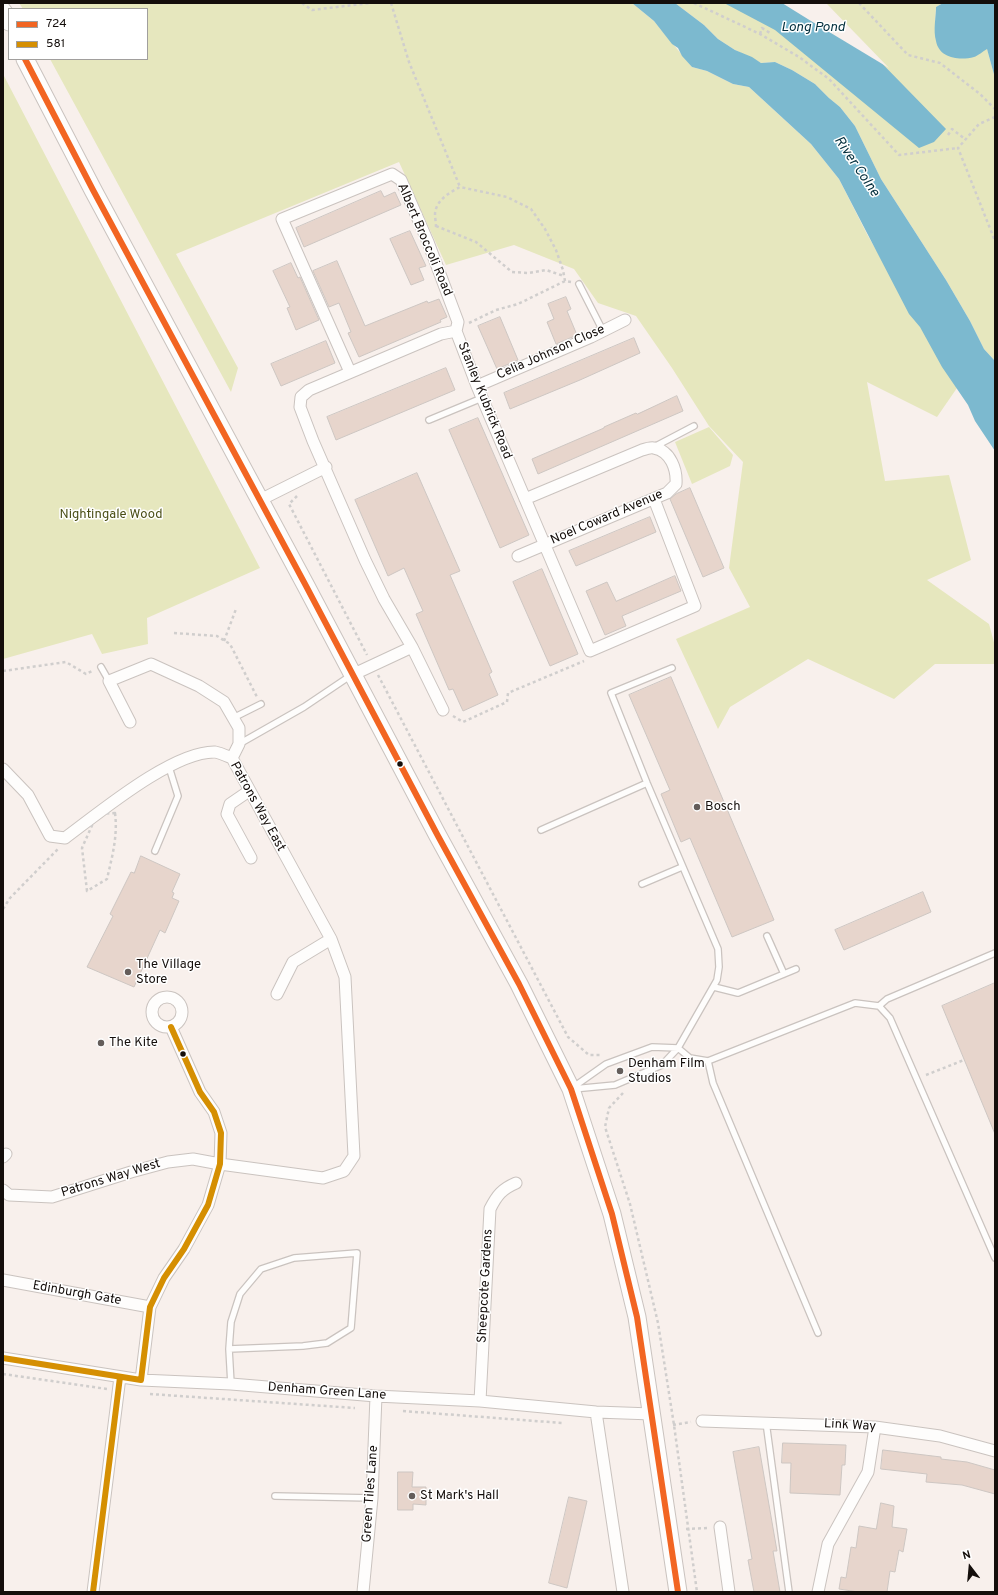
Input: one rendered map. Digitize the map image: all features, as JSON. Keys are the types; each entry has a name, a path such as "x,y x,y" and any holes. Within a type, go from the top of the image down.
{"main road":[{"path":"3,11 8,20"},
{"path":"26,60 518,984 571,1089 612,1214 637,1317 678,1592"}],"street":[{"name":"Albert Broccoli Road","path":"350,372 282,219 392,174 401,180 428,242 458,322 456,331"},
{"name":"Celia Johnson Close","path":"477,386 625,320"},
{"name":"Stanley Kubrick Road","path":"443,710 412,647 384,599 365,560 326,467 313,441 300,407 301,397 309,390 441,334 456,331 477,386 590,651"},
{"path":"525,499 642,450 654,447"},
{"name":"Noel Coward Avenue","path":"518,556 667,493 676,484 677,473 673,462 663,452 654,447"},
{"path":"260,500 326,467"},
{"path":"590,651 695,606 654,498"},
{"path":"352,675 412,647"},
{"path":"130,722 109,681 151,664 199,686 224,702 239,728 240,744 232,758"},
{"name":"Patrons Way East","path":"65,838 142,781 192,755 215,752 232,758 331,939 345,977 354,1156 344,1171 323,1178 220,1164"},
{"path":"3,769 28,795 50,836 65,838"},
{"path":"249,791 230,804 227,814 251,858"},
{"path":"278,994 293,962 331,939"},
{"path":"141,1380 150,1307 164,1278 184,1249 208,1206 220,1164 221,1133 214,1112 200,1092 171,1027"},
{"name":"Patrons Way West","path":"3,1190 9,1195 52,1197 168,1162 193,1159 220,1164"},
{"name":"Sheepcote Gardens","path":"480,1401 490,1209 496,1198 504,1189 516,1182"},
{"name":"Edinburgh Gate","path":"3,1280 150,1307"},
{"name":"Denham Green Lane","path":"3,1358 141,1380 231,1384 376,1396 480,1401 596,1412 653,1421"},
{"path":"93,1592 120,1377"},
{"name":"Green Tiles Lane","path":"363,1592 372,1498 376,1396"},
{"path":"596,1412 623,1592"},
{"name":"Link Way","path":"702,1421 766,1422 875,1427 940,1436 995,1450"},
{"path":"818,1592 828,1544 868,1472 875,1427"},
{"path":"720,1527 729,1592"}],"lane":[{"path":"579,284 603,331"},
{"path":"429,420 483,398"},
{"path":"654,447 694,426"},
{"path":"101,667 109,681"},
{"path":"571,1089 615,1085 662,1065 678,1048 717,980 719,967 718,949 682,867 611,693 672,668"},
{"path":"240,744 304,707 352,675"},
{"path":"233,718 261,704"},
{"path":"155,851 178,796 169,767"},
{"path":"540,830 647,783"},
{"path":"642,884 682,867"},
{"path":"767,936 784,974"},
{"path":"879,1006 886,999 995,953"},
{"path":"714,987 738,993 796,969"},
{"path":"571,1089 606,1064 652,1047 678,1048 690,1058 708,1061 855,1003 879,1006 890,1018 995,1258"},
{"path":"708,1061 713,1083 818,1333"},
{"path":"228,1349 303,1346 327,1343 351,1328 356,1253 294,1258 261,1269 240,1294 231,1322 228,1349 231,1384"},
{"path":"766,1422 789,1592"},
{"path":"275,1496 372,1498"}],"path":[{"path":"302,3 312,10 370,3"},
{"path":"391,3 409,62 460,187"},
{"path":"694,3 760,34 799,57 830,79 899,155 958,148 979,124 995,117"},
{"path":"859,3 908,55 940,63 980,94 995,109"},
{"path":"760,34 762,28 770,33"},
{"path":"948,135 952,129 965,139"},
{"path":"958,148 995,241"},
{"path":"428,242 436,226 435,214 437,205 448,193 460,187 507,197 530,209 545,230 556,250 565,281"},
{"path":"436,226 476,242 512,272 530,273 546,270 564,276"},
{"path":"456,331 496,310 518,304 565,281 579,284"},
{"path":"298,495 289,504 568,1037 589,1055 603,1055"},
{"path":"224,640 236,609"},
{"path":"174,633 217,636 230,644 261,704"},
{"path":"443,710 463,722 507,702 508,693 585,661 590,651"},
{"path":"3,671 66,662 86,674 101,667"},
{"path":"115,813 116,825 113,853 107,879 87,891 82,848 97,814 115,813"},
{"path":"3,909 10,898 60,847 65,838"},
{"path":"915,1074 928,1075 964,1060"},
{"path":"605,1127 610,1108 623,1093 630,1090"},
{"path":"653,1421 702,1421"},
{"path":"668,1530 720,1527"}],"green space":[{"path":"19,3 632,3 654,21 692,67 707,71 733,84 749,87 811,144 839,179 868,236 957,388 937,417 867,382 885,481 949,475 971,560 927,580 989,624 995,646 995,664 935,664 894,699 808,659 730,707 718,729 676,639 750,607 729,568 743,462 709,426 672,368 636,316 598,303 574,269 514,245 446,265 399,162 176,254 238,368 231,392 51,60 148,60 148,8 22,8"},
{"path":"675,3 943,3 936,7 935,27 987,49 995,78 995,361 984,349 970,321 946,280 881,179 855,126 840,107 815,84 792,70 775,62 761,63 735,50 718,39 704,25"},
{"name":"Nightingale Wood","path":"3,74 260,568 147,618 148,644 102,654 92,634 3,659"},
{"path":"709,427 733,455 730,466 692,484 675,442"}],"water":[{"name":"River Colne","path":"632,3 675,3 704,25 718,39 735,50 752,57 761,63 775,62 792,70 815,84 840,107 855,126 881,179 946,280 970,321 984,349 995,361 995,451 975,421 968,405 942,367 920,327 909,314 839,179 811,144 749,87 733,84 707,71 692,67 682,56 678,48 672,44 654,21"},
{"name":"Long Pond","path":"724,3 823,3 946,129 934,142 919,148 775,30"},
{"path":"943,3 995,3 995,78 987,49 976,56 962,59 945,55 938,47 935,32 936,7"}],"pier":[{"path":"782,3 826,3 889,68 811,21"}],"building":[{"path":"381,191 384,197 395,192 401,205 304,247 296,228"},
{"path":"410,231 426,266 419,268 424,280 411,285 390,239"},
{"path":"337,261 365,326 427,301 428,303 439,299 447,317 440,320 441,322 359,357 348,333 351,332 339,303 329,307 313,271"},
{"path":"291,263 298,278 300,277 319,320 296,330 287,308 290,307 273,271"},
{"path":"566,297 571,309 567,311 577,335 556,344 547,322 554,319 548,304"},
{"path":"500,317 518,360 497,369 478,326"},
{"path":"634,338 640,353 510,409 504,393"},
{"path":"326,341 335,363 281,386 271,364"},
{"path":"446,368 455,390 336,440 327,417"},
{"path":"677,396 683,411 538,474 532,459"},
{"path":"478,418 529,535 500,548 449,430"},
{"path":"417,473 460,571 450,575 492,672 489,674 498,695 463,711 453,689 449,690 416,614 423,611 404,568 388,576 355,500"},
{"path":"690,488 724,568 703,577 670,499 676,494"},
{"path":"650,517 656,532 576,566 569,551"},
{"path":"542,569 578,654 550,666 513,582"},
{"path":"675,576 681,591 622,616 626,626 605,635 586,591 607,582 616,601"},
{"name":"Bosch","path":"671,677 774,920 732,937 690,838 681,842 661,794 670,790 629,695"},
{"path":"141,856 180,874 172,892 174,893 172,898 179,901 165,933 160,930 134,987 87,967 113,916 110,914 131,872 134,873"},
{"path":"923,892 931,912 844,950 835,930"},
{"path":"995,983 995,1134 942,1006"},
{"path":"783,1443 846,1445 845,1465 842,1465 840,1495 790,1493 791,1463 782,1463"},
{"path":"759,1447 777,1551 773,1551 780,1592 754,1592 748,1560 752,1559 733,1452"},
{"path":"883,1450 941,1457 941,1459 967,1462 995,1470 995,1494 962,1485 926,1482 927,1474 881,1469"},
{"name":"St Mark's Hall","path":"398,1472 413,1472 412,1487 426,1487 426,1505 413,1504 413,1510 398,1510"},
{"path":"569,1497 587,1501 567,1588 549,1583"},
{"path":"881,1503 894,1506 892,1527 907,1529 903,1552 899,1550 895,1572 890,1571 887,1592 858,1592 839,1589 841,1577 846,1578 851,1547 856,1548 859,1526 876,1529"}],"transit line":[{"name":"724","path":"26,60 93,190 305,584 438,836 519,984 571,1089 612,1214 637,1317 678,1592"},
{"name":"581","path":"3,1358 141,1380 150,1307 164,1278 184,1249 208,1205 220,1164 221,1133 214,1112 200,1092 171,1027"},
{"name":"581","path":"93,1592 120,1377"}],"place":[{"name":"Bosch","path":"697,807"},
{"name":"The Village Store","path":"128,972"},
{"name":"The Kite","path":"101,1043"},
{"name":"Denham Film Studios","path":"620,1071"},
{"name":"St Mark's Hall","path":"412,1496"}]}
